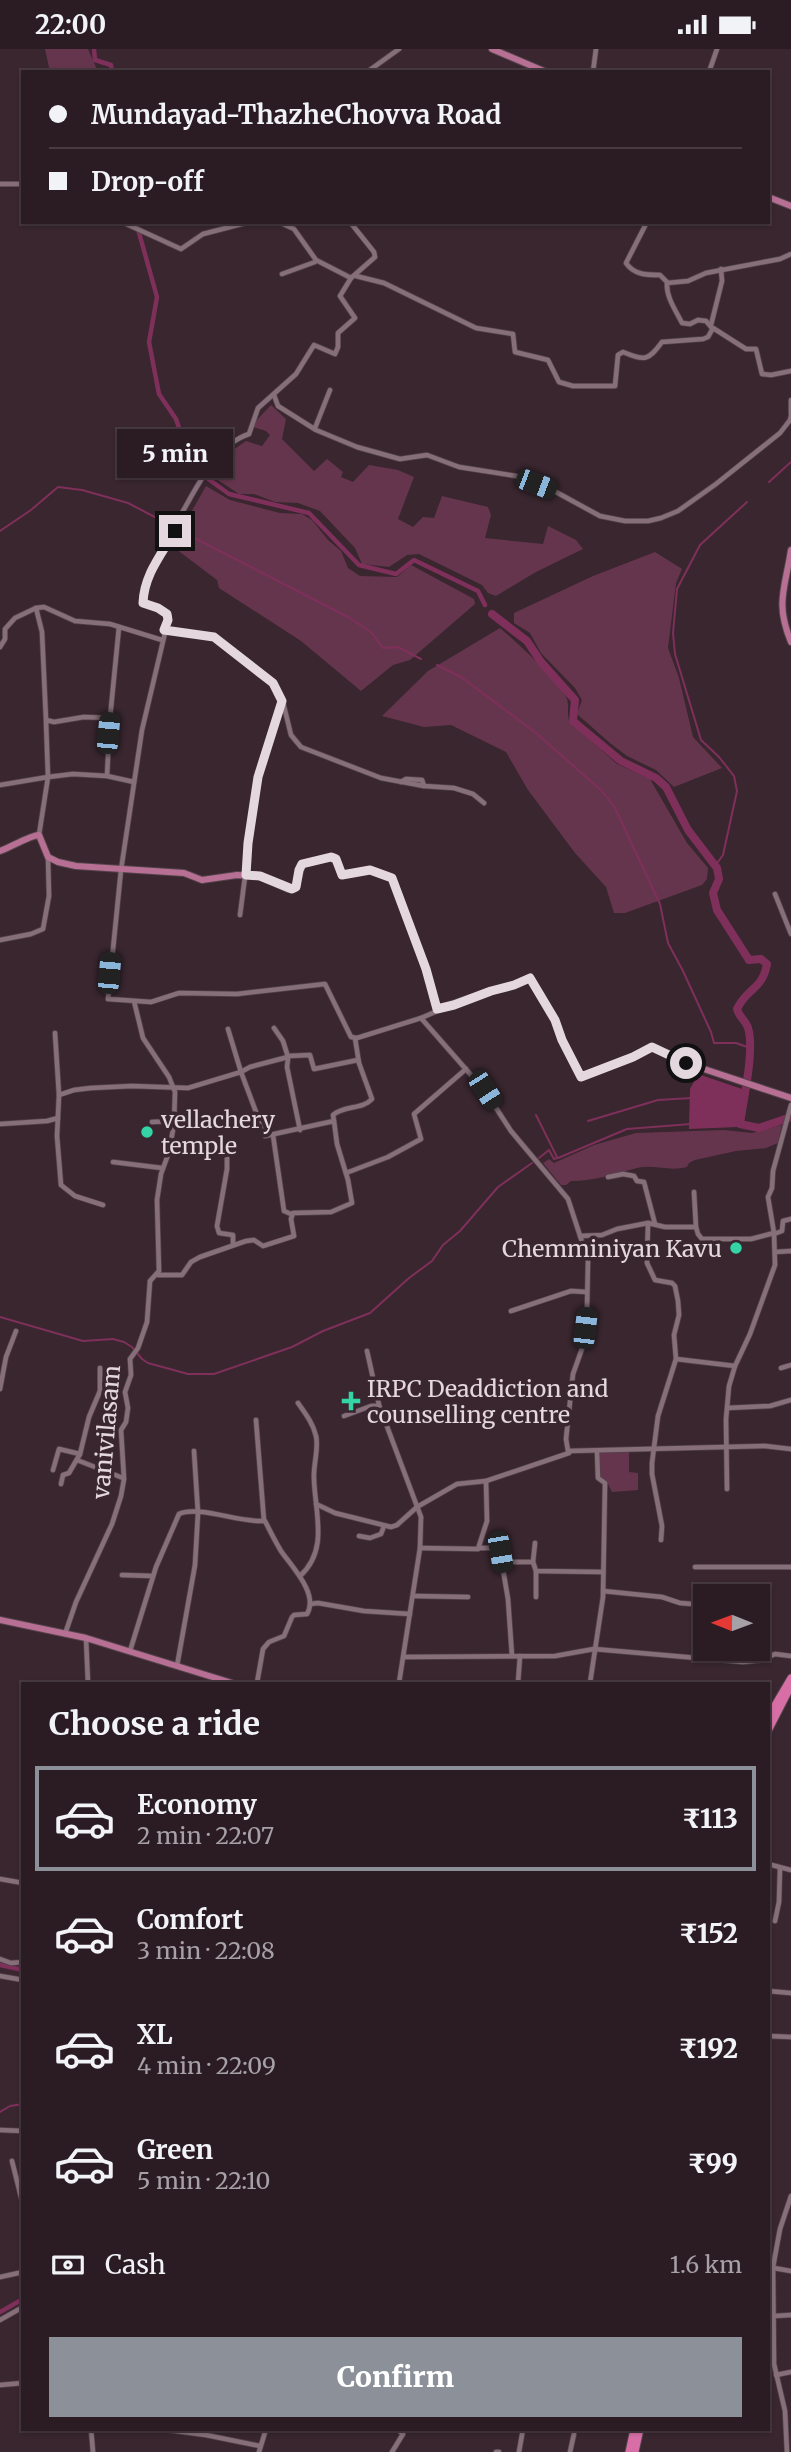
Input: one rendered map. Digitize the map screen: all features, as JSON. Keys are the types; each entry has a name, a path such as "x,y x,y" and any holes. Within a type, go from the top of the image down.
{"highway":[{"path":"770,1714 791,1678"},
{"path":"770,1727 791,1686"},
{"path":"629,2452 634,2431"},
{"path":"635,2452 639,2431"}],"main road":[{"path":"492,49 541,70"},
{"path":"770,198 791,207"},
{"path":"791,550 783,590 782,616 791,642"},
{"path":"0,851 39,835 48,857 76,866 184,873 202,880 260,876 292,889 296,887 302,864 331,857 336,859 342,875 370,870 392,878 426,969 437,1009 530,978 555,1020 581,1077 652,1047 680,1061 791,1098"},
{"path":"0,1621 86,1639 224,1682"}],"street":[{"path":"370,70 399,49"},
{"path":"593,70 596,49"},
{"path":"710,70 717,49"},
{"path":"0,184 21,184"},
{"path":"127,224 181,249 203,234 241,224"},
{"path":"283,224 293,229 316,260 346,277 384,283 476,328 513,334 515,352 548,360 559,382 573,386 615,386 618,355 623,352 637,359 647,358 655,354 662,342 708,337 722,281 721,269"},
{"path":"351,224 374,253 371,261 353,277 340,296 355,318 338,333 335,354 314,345 296,374 258,408 249,434 224,450 206,471 201,484 176,523 175,531 160,558 152,566 142,602 167,614 168,620 142,730 121,870 108,999 151,1002 179,993 237,994 325,984 351,1037 355,1038 421,1018 437,1009"},
{"path":"646,224 626,263 633,271 660,275 667,283 671,302 682,323 706,321 746,349 756,349 762,374 791,371"},
{"path":"667,283 688,281 701,274 779,259 791,254"},
{"path":"282,274 315,262"},
{"path":"315,428 330,390"},
{"path":"274,395 278,406 319,432 357,447 400,459 424,455 459,467 516,476 614,520 648,521 678,511 780,433 790,421 791,400"},
{"path":"0,647 5,639 7,626 15,618 36,608 49,608 75,621 119,627 162,640"},
{"path":"36,608 42,632 48,777 39,835"},
{"path":"782,616 791,615"},
{"path":"107,776 119,627"},
{"path":"164,630 214,637 273,683 286,707 291,735 301,747 381,778 400,783 454,788 473,794 484,803"},
{"path":"240,915 258,777 282,701"},
{"path":"46,720 54,722 84,717 110,718"},
{"path":"0,785 73,774 107,776 134,782"},
{"path":"0,940 32,934 43,929 49,896 48,857"},
{"path":"775,894 791,934"},
{"path":"134,1001 143,1038 173,1086"},
{"path":"421,1018 485,1090 511,1131 568,1199 588,1260 583,1346 573,1374 566,1444 570,1452"},
{"path":"274,1028 284,1041 300,1130"},
{"path":"228,1029 265,1136 334,1121"},
{"path":"55,1033 61,1185 75,1196 103,1205"},
{"path":"273,1135 284,1211 291,1214 331,1212 352,1203 337,1144 333,1115 336,1111 365,1105 372,1100 358,1060 355,1038"},
{"path":"59,1095 91,1088 193,1087 288,1057 310,1055 314,1069 358,1060"},
{"path":"346,1173 385,1159 421,1139 414,1114 466,1069"},
{"name":"vanivilasam","path":"65,1634 76,1602 114,1520 124,1479 121,1430 126,1422 128,1408 125,1392 131,1375 130,1359 137,1350 149,1313 149,1285 151,1278 158,1275 157,1209 162,1168 169,1152 174,1121 173,1086"},
{"path":"727,1489 729,1387 775,1265 774,1233 768,1197 791,1105"},
{"path":"0,1124 47,1121 59,1117"},
{"path":"152,1122 174,1121"},
{"path":"230,1123 260,1121"},
{"path":"205,1142 213,1141 227,1147 227,1169 216,1226 219,1233 233,1235 233,1245"},
{"path":"113,1162 162,1168"},
{"path":"608,1177 629,1174 637,1181 644,1182 655,1224"},
{"path":"694,1192 696,1227 702,1239 751,1239 782,1231 783,1221 791,1219"},
{"path":"158,1275 182,1275 191,1262 233,1245 254,1240 263,1246 291,1238 294,1235 291,1214"},
{"path":"580,1236 602,1235 648,1223 665,1227 696,1227"},
{"path":"648,1223 647,1263 656,1280 672,1283 677,1293 678,1315 674,1335 676,1359 658,1416 653,1450 652,1474 661,1518 661,1540"},
{"path":"775,1252 791,1251"},
{"path":"511,1311 571,1291 587,1292"},
{"path":"0,1389 7,1353 16,1331"},
{"path":"367,1350 380,1406 421,1517 420,1548 400,1682"},
{"path":"676,1359 735,1366"},
{"path":"781,1368 791,1365"},
{"path":"61,1484 63,1475 69,1473 80,1454 89,1417 100,1391 100,1368"},
{"path":"727,1408 771,1406 791,1400"},
{"path":"298,1402 316,1435 313,1475 319,1523 318,1542 312,1562 300,1576"},
{"path":"344,1416 371,1406 380,1406"},
{"path":"256,1420 264,1521 300,1576 310,1605 307,1614 292,1617 284,1636 269,1642 263,1649 257,1682"},
{"path":"316,1504 335,1513 348,1514 384,1526 397,1525 417,1507 457,1484 486,1481 570,1452 765,1446 791,1449"},
{"path":"53,1470 59,1449 80,1454"},
{"path":"177,1666 195,1565 198,1513 194,1451"},
{"path":"590,1682 603,1591 605,1483 598,1478 597,1451"},
{"path":"77,1460 124,1479"},
{"path":"480,1548 486,1521 486,1481"},
{"path":"130,1651 153,1576 179,1514 198,1513 264,1521"},
{"path":"359,1536 370,1538 381,1534 384,1526"},
{"path":"535,1543 533,1562 536,1571 536,1597"},
{"path":"420,1548 496,1548 500,1552 508,1599 512,1656"},
{"path":"510,1562 533,1562"},
{"path":"695,1567 791,1567"},
{"path":"536,1571 603,1572"},
{"path":"122,1575 153,1576"},
{"path":"603,1591 662,1597 693,1604"},
{"path":"413,1596 468,1597"},
{"path":"310,1605 318,1603 364,1611 410,1614"},
{"path":"86,1639 88,1682"},
{"path":"404,1657 555,1656 594,1649 743,1662 762,1660 775,1654 791,1656"},
{"path":"518,1682 520,1656"},
{"path":"770,1865 791,1870"},
{"path":"775,1921 780,1896 780,1868"},
{"path":"0,1879 21,1883"},
{"path":"0,1959 11,1963 21,1962"},
{"path":"0,1976 21,1980"},
{"path":"770,1991 791,1993"},
{"path":"770,2036 791,2037"},
{"path":"0,2130 21,2131"},
{"path":"12,2161 21,2196"},
{"path":"786,2452 785,2411 771,2351 774,2316 770,2267 791,2196"},
{"path":"770,2267 791,2271"},
{"path":"0,2277 21,2272"},
{"path":"0,2320 21,2308"},
{"path":"774,2316 791,2315"},
{"path":"776,2375 791,2372"},
{"path":"0,2385 21,2383"},
{"path":"91,2431 93,2452"},
{"path":"176,2431 206,2435 259,2449 264,2431"},
{"path":"394,2451 403,2434 399,2431"},
{"path":"519,2452 523,2431"},
{"path":"570,2452 574,2434"}],"shaded area":[{"path":"45,49 88,49 97,70 50,70"},
{"path":"271,405 286,419 282,439 314,471 327,459 343,472 341,477 353,482 369,465 398,470 414,477 398,519 413,527 423,517 434,518 442,496 488,507 491,515 485,538 543,544 548,526 576,540 583,549 536,572 496,596 488,593 482,585 419,554 407,555 389,567 362,564 355,548 320,511 298,503 275,502 254,494 239,494 209,474 216,462 246,441 262,446 270,435 253,427"},
{"path":"206,486 230,500 280,513 302,514 312,520 341,551 348,568 360,576 397,577 411,565 474,599 475,604 410,660 393,665 361,691 301,641 219,588 217,580 172,546"},
{"path":"655,552 682,569 676,583 668,648 679,678 693,737 722,768 674,787 656,770 627,756 577,714 582,700 575,688 541,653 530,633 514,623 514,613 593,576"},
{"path":"500,628 537,662 563,692 568,701 569,721 617,764 650,779 687,843 708,868 707,879 702,885 625,913 614,913 606,887 575,853 528,790 506,752 451,725 424,727 382,716 428,671"},
{"path":"698,1074 745,1090 737,1127 689,1129 690,1089"},
{"path":"782,1125 778,1143 766,1148 695,1160 687,1167 681,1168 643,1167 561,1185 543,1163 549,1159 554,1163 594,1145 636,1133 724,1130 752,1133"},
{"path":"599,1452 629,1452 629,1472 638,1473 638,1490 612,1492 606,1480 600,1479"}],"waterway":[{"path":"94,49 95,60 111,65 112,70"},
{"path":"137,224 157,297 149,342 159,394 176,419 193,468 229,494 309,513 359,565 396,574 414,560 478,591 485,605"},
{"path":"769,482 791,462"},
{"path":"0,531 58,487 82,490 128,503 172,526"},
{"path":"715,866 723,855 737,791 734,776 701,740 675,654 673,633 677,589 700,545 747,502"},
{"path":"177,529 348,617 371,632 383,648 398,647 421,659"},
{"path":"492,614 527,641 541,662 575,700 573,721 621,761 656,778 666,787 688,830 717,868 719,879 713,893 717,910 749,960 761,959 767,964 762,979 745,996 737,1009 746,1023 750,1037 748,1076 740,1124 759,1128 791,1117"},
{"path":"437,665 461,677 536,733 602,791 614,806 660,904 668,943 714,1043 736,1043 750,1048"},
{"path":"588,1121 658,1100 692,1098"},
{"path":"536,1115 557,1157"},
{"path":"558,1158 627,1129 691,1124"},
{"path":"539,1158 549,1150 554,1159 557,1158"},
{"path":"0,1317 83,1341 113,1339 132,1347 148,1363 188,1374 214,1374 292,1347 323,1331 370,1313 432,1261 443,1245 460,1231 498,1187 532,1163"},
{"path":"0,1965 21,1970"},
{"path":"0,2112 10,2106 21,2104"},
{"path":"0,2312 21,2300"}],"place":[{"name":"vellachery temple","path":"147,1132"},
{"name":"Chemminiyan Kavu","path":"736,1248"},
{"name":"IRPC Deaddiction and counselling centre","path":"351,1401"}],"route":[{"path":"175,531 160,558 152,566 145,583 143,604 164,610 169,617 164,630 214,637 273,683 282,701 258,777 246,875 260,876 292,889 296,887 302,864 334,857 342,875 370,870 392,878 426,969 437,1009 530,978 555,1020 581,1077 652,1047 686,1063"}]}
